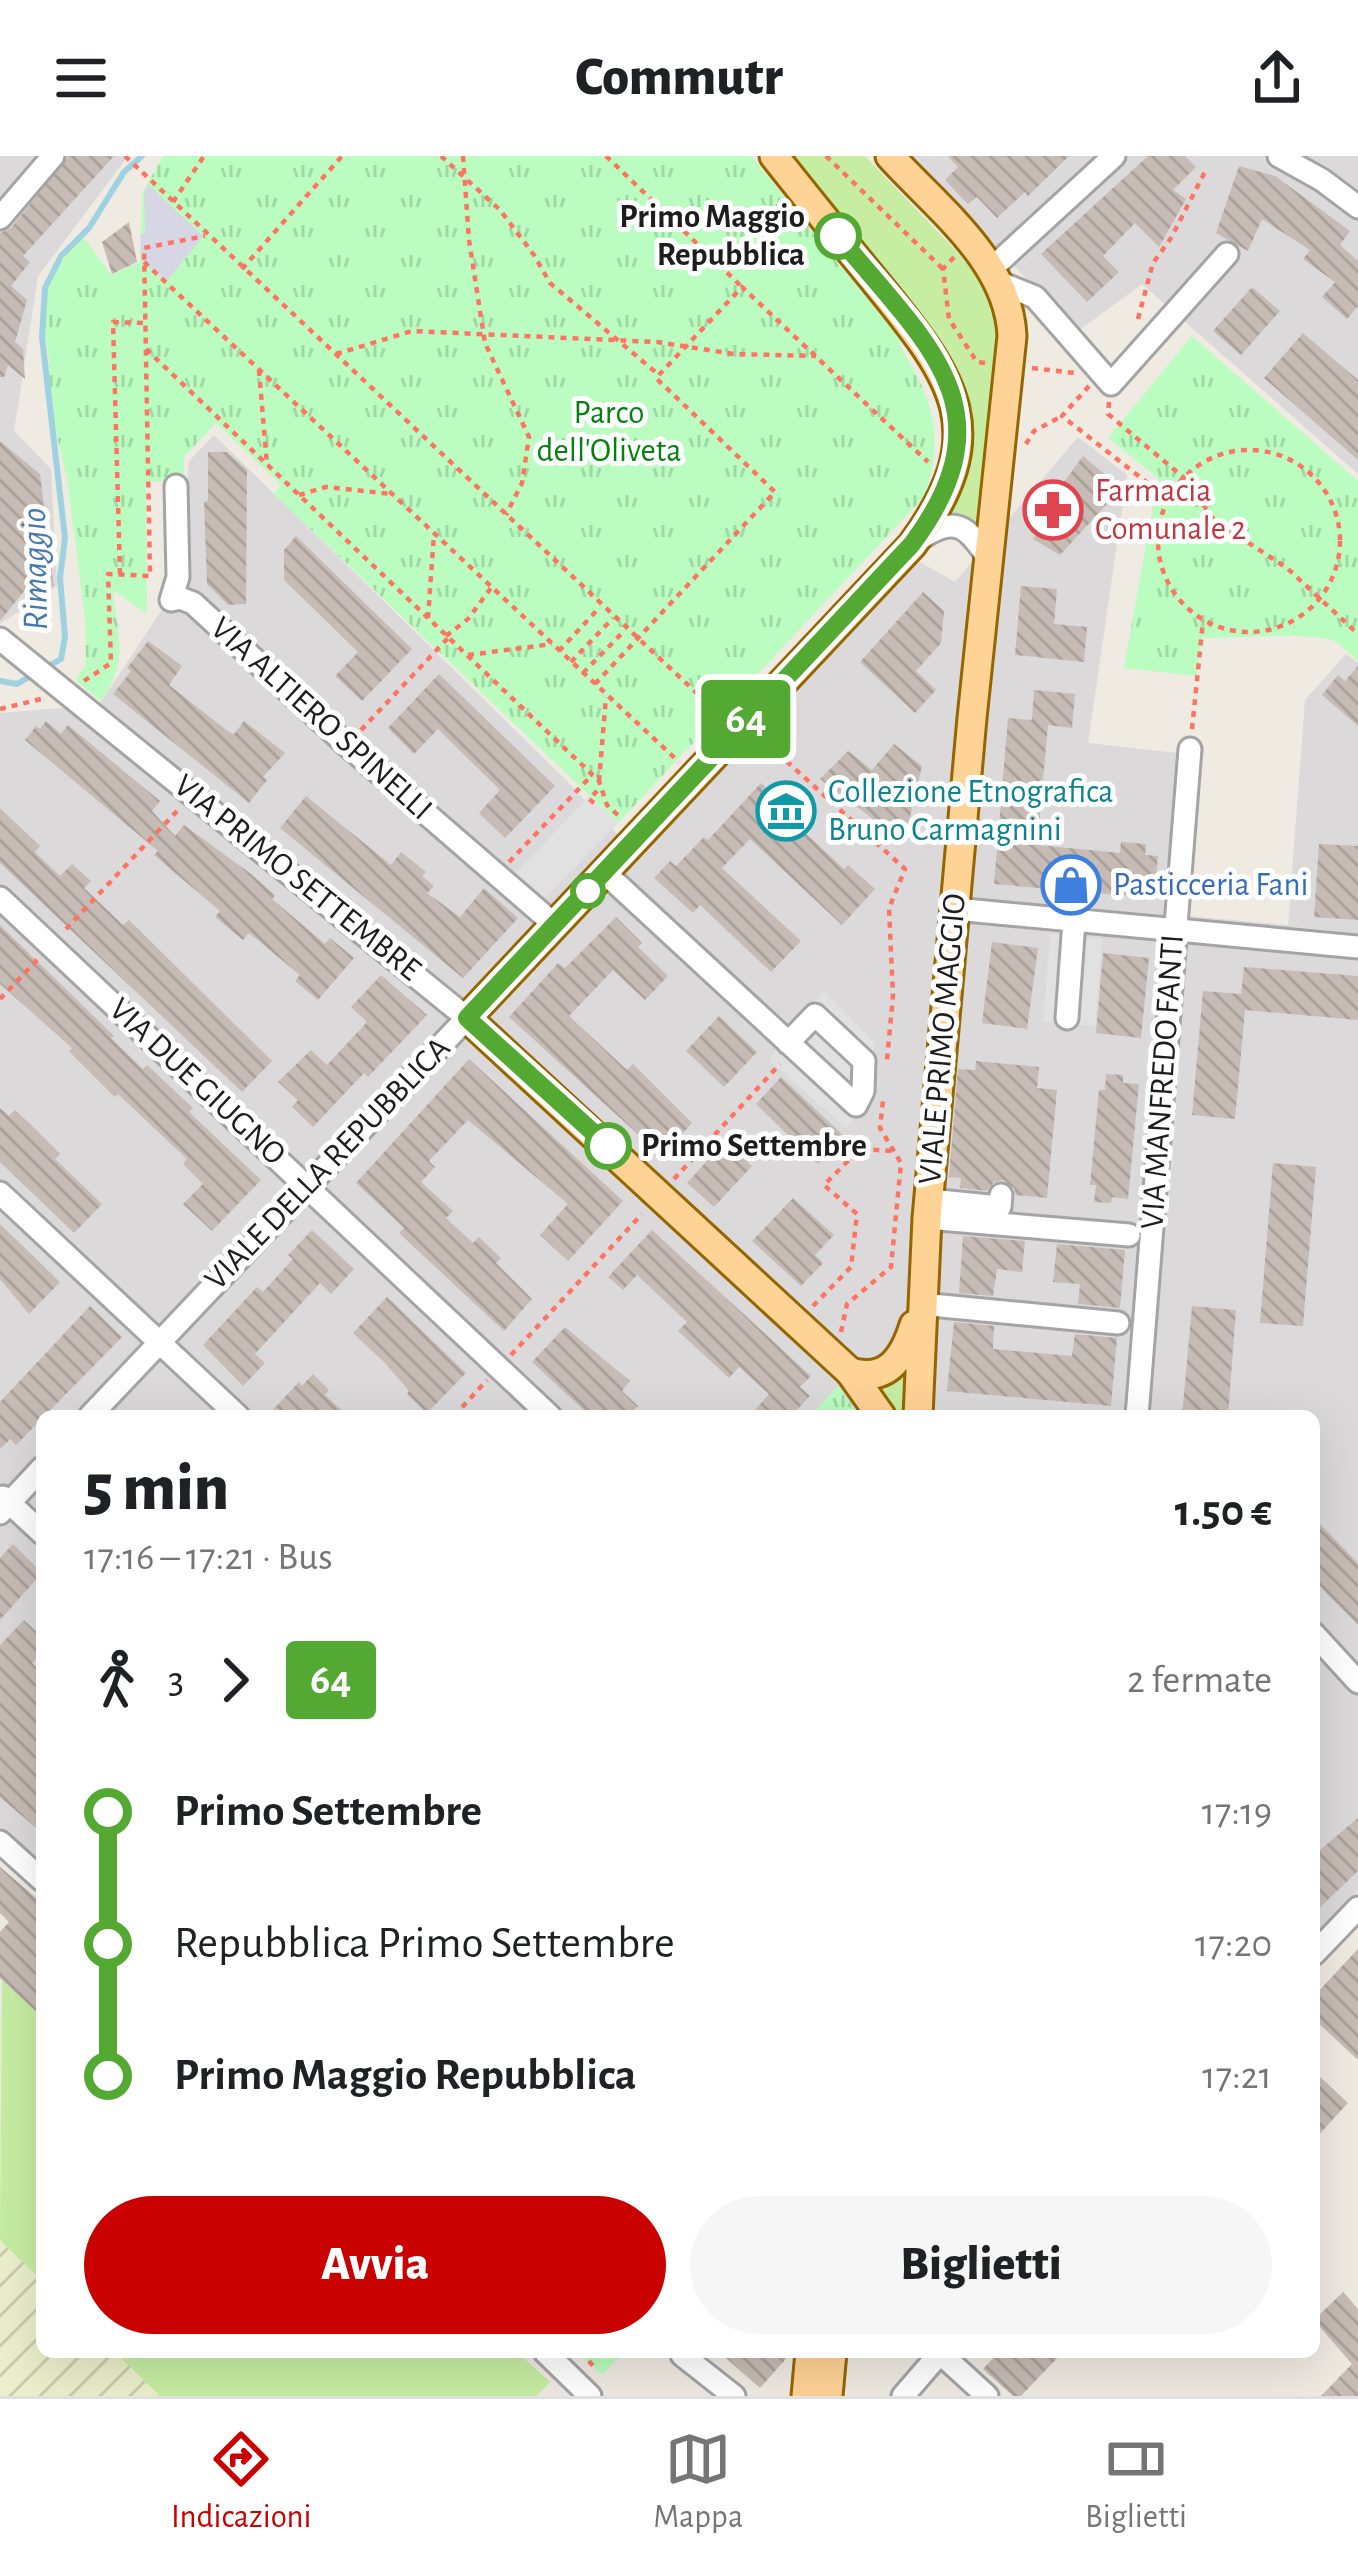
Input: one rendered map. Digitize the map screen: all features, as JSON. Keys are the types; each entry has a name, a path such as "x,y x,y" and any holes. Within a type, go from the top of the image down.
{"main road":[{"name":"VIALE DELLA REPUBBLICA","path":"467,1018 912,544 935,514 950,483 958,423 947,381 922,339 774,156"},
{"name":"VIALE PRIMO MAGGIO","path":"890,156 968,240 995,276 1011,312 928,1209 918,1410"},
{"name":"VIA PRIMO SETTEMBRE","path":"467,1018 850,1372 877,1410"},
{"name":"VIALE PRIMO MAGGIO","path":"850,1372 880,1374 891,1368 906,1350 921,1304"},
{"path":"806,2396 809,2358"},
{"path":"828,2396 831,2358"}],"street":[{"path":"0,218 52,156"},
{"path":"995,276 1114,156"},
{"path":"1279,156 1358,207"},
{"path":"1111,384 1227,254"},
{"name":"VIALE PRIMO MAGGIO","path":"995,276 1035,297 1111,384"},
{"path":"1008,358 1016,328 1028,317 1040,317 1059,327"},
{"name":"VIA ALTIERO SPINELLI","path":"176,486 178,577 172,600 193,603 347,745 555,925"},
{"path":"912,544 935,528 955,526 973,536 991,562"},
{"name":"VIA PRIMO SETTEMBRE","path":"0,639 467,1018"},
{"name":"VIA MANFREDO FANTI","path":"1137,1410 1190,749"},
{"path":"605,873 791,1046"},
{"name":"VIA DUE GIUGNO","path":"0,898 544,1410"},
{"path":"955,910 1358,947"},
{"path":"1067,1018 1074,921"},
{"name":"VIALE DELLA REPUBBLICA","path":"96,1410 467,1018"},
{"path":"0,1193 232,1410"},
{"path":"928,1209 1000,1207 1001,1196"},
{"path":"928,1209 1129,1235"},
{"path":"921,1304 1118,1323"},
{"path":"36,1474 3,1504 36,1529"},
{"path":"1320,1641 1358,1682"},
{"path":"0,1842 36,1875"},
{"path":"1320,1948 1358,1908"},
{"path":"551,2358 590,2396"},
{"path":"686,2358 734,2396"},
{"path":"903,2396 936,2358"},
{"path":"944,2358 987,2396"}],"path":[{"path":"124,156 723,718 732,709"},
{"path":"173,202 203,156"},
{"path":"242,269 342,156"},
{"path":"441,156 500,210 550,283 659,375"},
{"path":"464,156 469,240 484,335 493,367 529,437 522,483 506,515"},
{"path":"606,156 906,444 942,468"},
{"path":"826,156 943,269 949,319 977,362 1008,358 1084,374 1089,386 1062,416 1034,430 1022,450"},
{"path":"1136,326 1153,263 1207,168"},
{"path":"0,709 111,663 108,574 150,576 144,248 206,236"},
{"path":"943,269 968,240"},
{"path":"144,262 694,776"},
{"path":"595,684 776,492 656,378 742,286"},
{"path":"120,574 113,322 145,323"},
{"path":"333,354 405,331 686,344 734,354 817,356"},
{"path":"146,349 600,784"},
{"path":"260,370 267,465"},
{"path":"1111,384 1108,414 1183,477 1215,521 1287,568 1358,630"},
{"path":"1062,416 1168,499"},
{"path":"1238,450 1263,451 1303,467 1317,480 1337,515 1341,546 1337,568 1320,599 1297,619 1260,632 1220,628 1203,621 1175,595 1159,558 1160,517 1183,477 1208,459 1238,450"},
{"path":"299,495 326,487 392,494"},
{"path":"428,618 434,534"},
{"path":"347,745 468,619 491,587"},
{"path":"559,651 602,604"},
{"path":"571,662 614,616"},
{"path":"1190,749 1203,621"},
{"path":"583,673 627,628"},
{"path":"467,655 552,644"},
{"path":"606,695 600,784 607,805 641,835"},
{"path":"759,736 905,869 890,908 893,996 886,1062"},
{"path":"497,875 592,775"},
{"path":"594,803 590,799 600,784"},
{"path":"0,999 183,805"},
{"path":"460,1410 791,1046"},
{"path":"825,1349 844,1330 847,1304 891,1268 901,1163 880,1128 884,1084"},
{"path":"796,1323 850,1267 857,1214 824,1185 860,1149 894,1151"},
{"path":"586,2358 596,2368"}],"shaded area":[{"path":"0,156 128,156 38,276 14,431 51,469 57,586 0,624"},
{"path":"910,156 1358,156 1358,474 1142,284 1077,332"},
{"path":"148,184 203,236 166,282 141,259"},
{"path":"214,435 634,852 911,557 955,582 1078,437 1127,475 1088,743 1177,753 1164,914 1288,925 1305,700 1346,654 1358,663 1358,1891 1320,1932 1320,1410 36,1410 36,1860 0,1828 0,713 99,705 178,585 189,461"},
{"path":"589,796 618,823 540,903 512,877"},
{"path":"1050,934 1102,939 1095,1026 1043,1022"},
{"path":"824,991 874,1042 870,1101 846,1128 769,1060 793,1021"}],"green space":[{"name":"Parco dell'Oliveta","path":"163,156 751,156 902,341 899,344 920,382 932,418 934,454 924,497 618,823 274,494 281,485 216,423 184,457 183,482 146,481 147,614 113,590 118,660 101,701 75,680 86,664 85,618 67,479 50,406 41,311 55,271 82,235 111,275 140,262 142,193"},
{"path":"790,156 865,156 981,281 1003,344 984,536 971,522 952,513 967,478 972,444 958,380 923,321"},
{"path":"1192,336 1358,481 1358,661 1336,642 1325,639 1202,638 1197,676 1124,668 1158,478 1108,438"},
{"path":"910,1366 908,1410 890,1410 874,1389"},
{"path":"838,1386 856,1410 816,1410"},
{"path":"2,1980 36,2011 36,2275 0,2240"},
{"path":"0,2240 36,2275 36,2358 121,2358 160,2396 0,2396"},
{"path":"121,2358 524,2358 550,2382 537,2396 160,2396"},
{"path":"584,2358 618,2358 602,2375"}],"building":[{"path":"69,156 114,156 23,256 30,262 11,286 27,300 15,342 23,349 25,379 8,365 0,377 0,233 11,228"},
{"path":"948,156 1069,156 997,218 977,197 968,204 945,180 958,167"},
{"path":"1148,156 1185,156 1196,167 1173,190 1186,199 1159,247 1135,223 1103,256 1119,272 1087,302 1041,254"},
{"path":"1239,166 1275,176 1350,231 1340,245 1358,261 1358,306 1347,319 1322,297 1335,282 1303,259 1310,250 1262,219 1248,251 1216,233"},
{"path":"129,222 137,262 112,274 102,242"},
{"path":"1252,287 1280,311 1241,355 1213,331"},
{"path":"1303,333 1358,380 1358,460 1264,378"},
{"path":"0,441 40,474 54,587 38,574 0,621"},
{"path":"208,452 227,452 247,470 246,604 228,605 207,584 204,502 208,501"},
{"path":"1083,456 1115,483 1101,499 1107,504 1060,555 1033,539 1050,520 1041,513"},
{"path":"296,536 412,649 362,701 335,676 358,652 284,580 284,550"},
{"path":"1021,586 1057,589 1054,624 1087,627 1084,662 1015,655"},
{"path":"923,592 944,611 941,643 916,671 936,690 915,713 860,662"},
{"path":"148,641 182,666 169,685 229,732 234,734 244,721 285,753 263,777 267,780 249,803 113,694"},
{"path":"1358,666 1358,726 1322,695 1338,675 1345,681"},
{"path":"439,674 555,786 505,838 479,813 500,790 438,729 414,754 388,728"},
{"path":"1034,690 1075,694 1072,728 1048,725 1037,845 1120,853 1121,842 1146,844 1145,855 1158,856 1154,898 994,884 1008,718 1032,720"},
{"path":"46,721 61,734 68,725 160,801 152,811 175,836 184,825 251,874 275,895 272,899 325,944 330,938 354,958 318,1000 295,981 300,975 249,933 243,940 215,917 220,911 154,855 158,851 25,740"},
{"path":"894,744 922,766 904,842 820,779 848,751 872,770"},
{"path":"761,783 788,808 784,813 844,869 848,865 875,889 842,925 750,839 722,868 801,941 771,972 700,905 693,913 654,878 670,861 676,866 704,837 708,840"},
{"path":"306,796 391,865 401,852 426,872 422,876 434,886 427,893 460,917 484,888 518,918 463,978 280,828"},
{"path":"0,808 40,846 35,852 60,876 72,864 91,881 84,888 123,925 129,920 272,1061 242,1092 0,863"},
{"path":"1319,844 1358,846 1358,920 1314,917"},
{"path":"616,917 668,976 645,1000 613,970 569,1016 627,1070 633,1064 692,1123 662,1156 509,1017 558,963 565,968"},
{"path":"0,925 143,1069 147,1065 193,1108 189,1112 261,1180 212,1231 183,1204 203,1184 183,1164 187,1159 118,1094 115,1097 69,1051 72,1048 0,984"},
{"path":"992,942 1038,948 1027,1029 982,1023"},
{"path":"1103,953 1149,958 1141,1038 1096,1033"},
{"path":"1244,967 1358,976 1358,1020 1245,1010 1235,1119 1192,1115 1203,991 1241,994"},
{"path":"381,975 427,1015 313,1127 292,1107 298,1100 278,1082 311,1050 327,1065 367,1022 351,1007"},
{"path":"719,1016 757,1052 724,1087 686,1051"},
{"path":"469,1059 623,1201 568,1261 540,1235 568,1204 468,1120 429,1161 435,1167 421,1182 453,1211 446,1218 473,1243 479,1237 501,1258 496,1263 532,1299 504,1331 399,1233 404,1228 356,1183"},
{"path":"976,1061 1039,1067 1037,1088 1057,1090 1047,1198 1016,1195 1003,1180 987,1191 960,1188 961,1178 949,1177 958,1069 975,1070"},
{"path":"1106,1074 1123,1075 1123,1083 1139,1084 1128,1199 1112,1197 1111,1203 1094,1202 1096,1185 1090,1185 1099,1090 1105,1090"},
{"path":"781,1077 844,1136 818,1164 756,1104"},
{"path":"0,1108 9,1116 15,1110 29,1123 60,1154 55,1159 102,1204 74,1233 0,1162"},
{"path":"725,1141 752,1166 714,1207 687,1183"},
{"path":"1273,1163 1316,1167 1303,1326 1260,1323"},
{"path":"793,1198 834,1235 815,1255 823,1263 801,1286 752,1241"},
{"path":"0,1224 60,1282 29,1314 0,1279"},
{"path":"312,1230 354,1269 331,1294 320,1283 255,1354 265,1363 243,1386 203,1345 257,1287 263,1292"},
{"path":"652,1230 811,1376 800,1387 810,1396 797,1410 755,1410 769,1394 739,1367 729,1378 678,1331 687,1322 637,1275 623,1290 608,1277"},
{"path":"963,1236 1025,1241 1022,1272 997,1269 993,1296 959,1293"},
{"path":"1057,1244 1125,1250 1120,1308 1078,1304 1080,1284 1053,1282"},
{"path":"387,1297 466,1373 430,1410 424,1410 353,1333"},
{"path":"90,1306 122,1337 50,1410 36,1410 36,1425 16,1445 10,1439 0,1449 0,1402"},
{"path":"1192,1306 1236,1310 1228,1410 1183,1410"},
{"path":"954,1322 994,1326 993,1349 1072,1356 1075,1334 1117,1338 1111,1406 947,1391"},
{"path":"565,1327 630,1381 622,1391 638,1406 634,1410 584,1410 532,1362"},
{"path":"313,1374 341,1410 273,1410 299,1382 302,1386"},
{"path":"1320,1524 1358,1563 1358,1625 1320,1586"},
{"path":"13,1544 36,1567 36,1580 0,1620 0,1558"},
{"path":"24,1620 36,1631 32,1663 36,1667 36,1828 0,1797 0,1645"},
{"path":"1358,1818 1358,1871 1320,1907 1320,1850"},
{"path":"0,1867 36,1898 36,2011 0,1978 0,1932 9,1922 0,1913"},
{"path":"1358,1949 1358,2060 1320,2025 1320,1990"},
{"path":"1320,2077 1348,2103 1320,2133"},
{"path":"1343,2292 1358,2309 1358,2396 1321,2396 1352,2364 1320,2327 1320,2314"},
{"path":"726,2358 787,2358 760,2388"},
{"path":"993,2358 1057,2358 1021,2396 1013,2396 983,2369"}],"waterway":[{"name":"Rimaggio","path":"0,681 17,684 61,659 65,637 60,578 65,538 42,337 45,288 61,256 89,228 124,172 142,156"}],"bus line":[{"name":"64","path":"608,1146 467,1018 912,544 940,506 954,472 958,423 947,381 922,339 838,236"}],"place":[{"name":"Primo Maggio Repubblica","path":"838,236"},
{"name":"Farmacia Comunale 2","path":"1053,510"},
{"name":"Collezione Etnografica Bruno Carmagnini","path":"786,811"},
{"name":"Pasticceria Fani","path":"1071,885"},
{"name":"Primo Settembre","path":"608,1146"}]}
